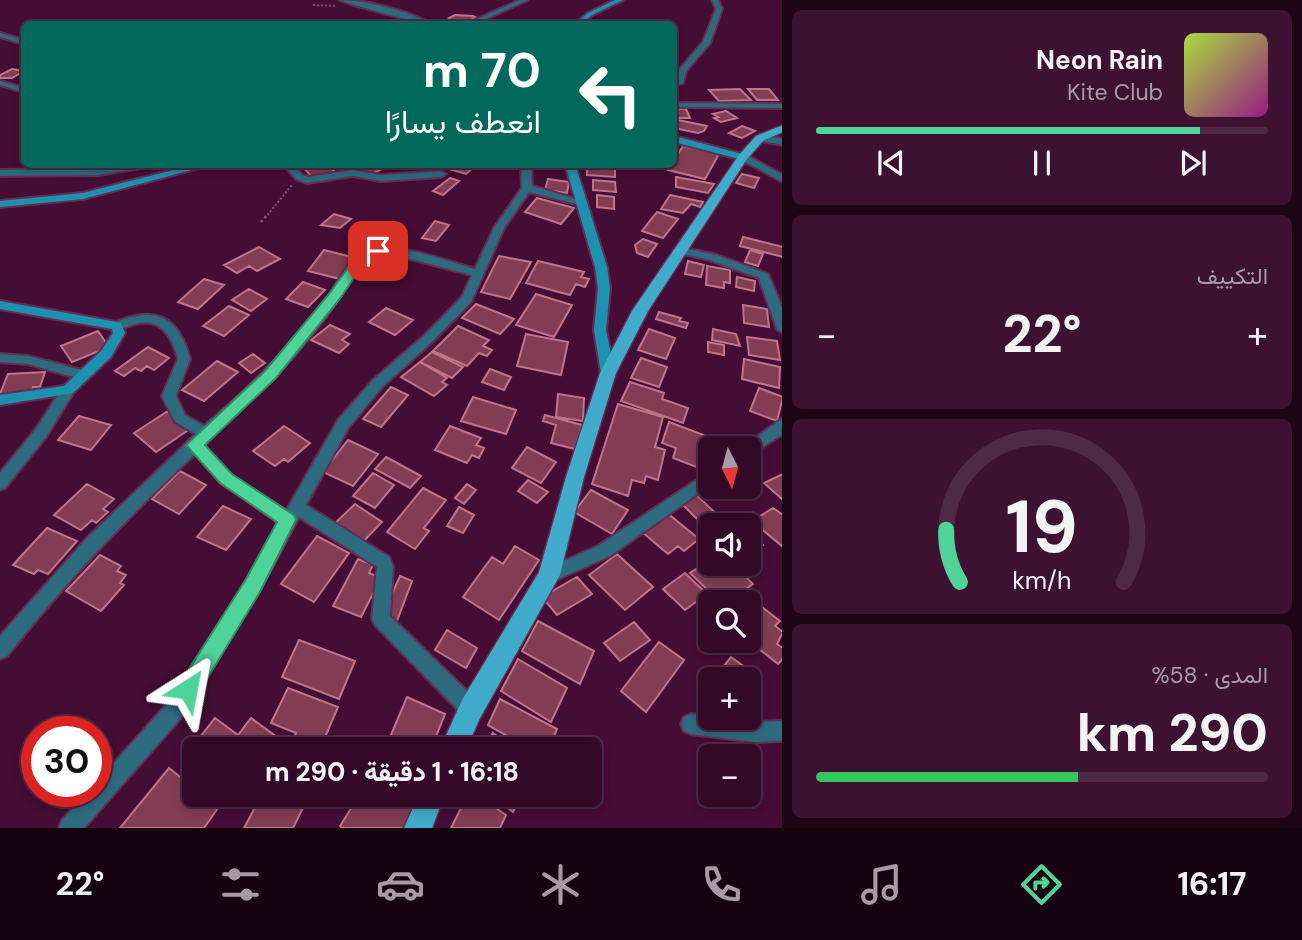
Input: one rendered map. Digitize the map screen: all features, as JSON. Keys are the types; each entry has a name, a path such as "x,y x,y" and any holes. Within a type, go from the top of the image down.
{"main road":[{"path":"458,737 471,709 549,575 575,477 608,373 640,311 743,156 761,138 782,128"},
{"path":"418,828 427,807"}],"street":[{"path":"343,0 395,12 420,21"},
{"path":"475,21 524,0"},
{"path":"582,21 609,2 620,0"},
{"path":"677,82 680,81 682,71 706,43 719,9 715,0"},
{"path":"0,35 21,41"},
{"path":"0,83 21,89"},
{"path":"677,105 782,106"},
{"path":"761,138 782,142"},
{"path":"677,140 743,156 782,179"},
{"path":"0,173 133,168"},
{"path":"0,204 72,198 132,186 197,168"},
{"path":"291,168 299,177 318,180 346,173 382,178 441,174"},
{"path":"69,828 173,712 219,644 343,424 378,383 429,338 467,299 499,228 527,188 526,168"},
{"path":"571,168 603,277 600,330 608,373"},
{"path":"119,170 132,186"},
{"path":"527,188 580,202"},
{"path":"679,250 713,257 764,276 782,329"},
{"path":"0,650 49,588 118,515 271,374 334,297 363,256 371,252 390,252 478,272"},
{"path":"0,305 117,326 145,318 161,319 167,323 184,359 169,396 173,408 200,439 226,478 383,562 385,567 381,619 471,709"},
{"path":"0,484 41,433 68,390 115,342 119,333 117,326"},
{"path":"0,358 28,360 84,375"},
{"path":"0,400 68,390"},
{"path":"761,440 782,423"},
{"path":"549,575 604,551 698,485"},
{"path":"691,724 755,732 782,731"}],"path":[{"path":"261,222 299,177"}],"building":[{"path":"455,15 475,17 470,21 455,21 449,18"},
{"path":"12,69 21,70 12,78 0,78 0,75"},
{"path":"740,89 751,100 719,101 709,90"},
{"path":"748,89 769,89 778,100 757,100"},
{"path":"677,109 686,109 690,118 677,118"},
{"path":"726,111 737,118 721,122 714,118 718,117 713,114"},
{"path":"678,120 707,126 704,131 698,133 677,129"},
{"path":"742,126 755,131 742,138 729,133"},
{"path":"683,146 719,154 705,179 668,170 677,168 677,156"},
{"path":"35,168 80,168 78,171 33,171"},
{"path":"304,168 332,168 335,172 313,178"},
{"path":"358,168 385,168 371,174"},
{"path":"446,168 473,168 466,174"},
{"path":"587,168 615,169 615,177 587,175"},
{"path":"742,174 759,178 754,188 736,183"},
{"path":"676,177 714,184 708,193 676,187"},
{"path":"450,178 459,181 443,195 433,191"},
{"path":"548,179 569,182 567,193 545,190"},
{"path":"593,180 615,182 616,192 593,190"},
{"path":"597,195 614,197 614,209 597,207"},
{"path":"670,195 703,202 700,207 691,204 683,213 661,209"},
{"path":"537,198 574,208 561,224 525,212"},
{"path":"657,212 678,219 663,238 642,231"},
{"path":"334,214 351,219 340,228 321,225"},
{"path":"435,221 449,225 436,241 422,238"},
{"path":"743,237 782,247 782,257 740,246"},
{"path":"643,239 657,244 648,257 637,253 635,245"},
{"path":"259,247 280,259 257,271 249,266 237,273 224,265"},
{"path":"324,250 356,258 340,279 308,271"},
{"path":"750,250 763,254 758,266 745,262"},
{"path":"499,256 531,262 510,299 481,292"},
{"path":"375,258 395,262 385,280 364,275"},
{"path":"538,261 584,272 581,277 589,279 585,287 576,284 570,295 526,283"},
{"path":"688,261 704,265 701,277 685,274"},
{"path":"707,266 730,270 730,283 724,282 724,288 706,285"},
{"path":"737,277 755,281 754,291 736,287"},
{"path":"204,279 224,285 198,309 178,302"},
{"path":"303,282 325,290 308,307 286,299"},
{"path":"249,289 267,299 251,311 232,300"},
{"path":"536,294 572,305 554,337 516,325"},
{"path":"476,304 514,319 500,334 462,318"},
{"path":"743,305 767,309 769,327 744,323"},
{"path":"229,306 249,315 224,336 203,326"},
{"path":"386,308 413,320 395,335 369,322"},
{"path":"659,312 681,318 679,321 688,323 686,328 656,319"},
{"path":"330,325 350,334 342,340 349,344 339,353 311,340"},
{"path":"458,326 489,340 483,346 492,350 487,356 479,353 467,366 433,351"},
{"path":"649,329 675,338 666,359 638,350"},
{"path":"713,329 736,334 740,346 712,340"},
{"path":"98,331 109,347 72,362 61,346"},
{"path":"526,334 568,342 561,375 517,366"},
{"path":"747,337 777,341 780,360 749,355"},
{"path":"708,342 724,345 724,355 708,352"},
{"path":"148,347 169,358 154,370 147,366 141,371 135,368 124,376 115,371"},
{"path":"432,352 463,367 452,378 420,362"},
{"path":"253,354 265,363 251,373 239,363"},
{"path":"641,358 667,367 659,387 631,378"},
{"path":"744,359 780,367 779,388 742,379"},
{"path":"217,361 238,372 204,401 182,390"},
{"path":"420,362 447,378 442,382 447,385 434,396 401,377"},
{"path":"490,369 511,377 504,390 482,382"},
{"path":"45,372 40,387 33,387 31,392 0,394 8,374"},
{"path":"630,382 664,393 662,399 688,408 683,423 621,401"},
{"path":"391,387 408,395 381,427 363,419"},
{"path":"759,388 782,397 777,421 750,411"},
{"path":"558,394 584,398 583,421 556,417"},
{"path":"473,397 516,410 506,434 461,421"},
{"path":"618,404 663,417 655,447 665,450 658,480 646,476 644,483 632,480 628,496 592,484"},
{"path":"168,411 190,429 156,452 134,433"},
{"path":"545,415 582,425 575,449 551,443 556,425 543,421"},
{"path":"79,416 111,425 91,450 58,440"},
{"path":"669,422 706,436 698,436 698,468 673,458 676,448 662,443"},
{"path":"284,426 310,443 288,462 284,459 275,466 253,451"},
{"path":"450,426 481,438 476,445 484,448 479,458 472,455 467,463 435,450"},
{"path":"348,440 378,454 353,486 323,472"},
{"path":"527,447 556,462 541,483 512,468"},
{"path":"386,457 421,476 410,488 375,469"},
{"path":"180,471 206,485 179,514 152,499"},
{"path":"373,473 394,485 375,508 353,496"},
{"path":"782,474 782,499 764,483"},
{"path":"528,480 548,492 537,503 518,491"},
{"path":"87,484 114,499 103,509 108,512 96,523 92,520 81,530 54,515"},
{"path":"467,484 476,490 464,504 455,498"},
{"path":"423,488 446,500 424,528 429,531 415,549 387,532"},
{"path":"591,490 628,510 612,534 574,512"},
{"path":"692,491 715,513 698,513 698,520 677,499"},
{"path":"355,504 382,522 362,543 334,524"},
{"path":"223,506 251,519 226,550 197,537"},
{"path":"459,507 474,515 463,533 447,526"},
{"path":"773,508 782,514 782,546 761,529 761,515"},
{"path":"666,512 698,540 684,551 678,546 668,554 642,532"},
{"path":"47,528 77,541 48,574 38,570 34,574 13,565"},
{"path":"317,536 349,553 314,602 281,584"},
{"path":"515,546 539,560 499,620 463,597 492,557 503,564"},
{"path":"617,554 653,587 625,610 589,575"},
{"path":"100,555 121,566 117,571 126,575 120,583 124,585 101,611 66,591"},
{"path":"358,559 373,565 369,573 381,578 361,617 333,606"},
{"path":"698,568 698,576 745,576 753,584 744,590 708,590 690,573"},
{"path":"685,573 703,590 698,590 698,601 685,610 663,589"},
{"path":"400,576 412,581 397,621 382,616"},
{"path":"577,577 592,594 557,615 542,597"},
{"path":"761,606 780,621 775,626 782,631 777,644 782,647 782,660 778,664 761,651"},
{"path":"538,621 594,651 580,684 522,651"},
{"path":"634,622 650,640 620,661 604,643"},
{"path":"447,630 477,648 466,668 435,650"},
{"path":"299,640 355,661 339,699 282,677"},
{"path":"659,642 684,660 646,712 621,691"},
{"path":"731,657 745,667 723,667"},
{"path":"518,659 567,688 551,722 501,691"},
{"path":"288,688 338,707 325,737 294,737 296,733 271,723"},
{"path":"407,697 445,714 436,737 390,737"},
{"path":"500,699 557,729 554,737 509,737 488,725"},
{"path":"215,718 238,735 251,718 277,737 200,737"},
{"path":"169,768 182,778 182,807 218,808 204,828 120,828"},
{"path":"255,807 304,807 293,828 244,828"},
{"path":"352,807 409,807 414,811 404,828 340,826"},
{"path":"462,807 494,807 506,815 500,828 451,828"}],"route":[{"path":"188,689 219,644 253,586 287,520 226,478 195,445 271,374 334,297 363,256 378,251"}]}
